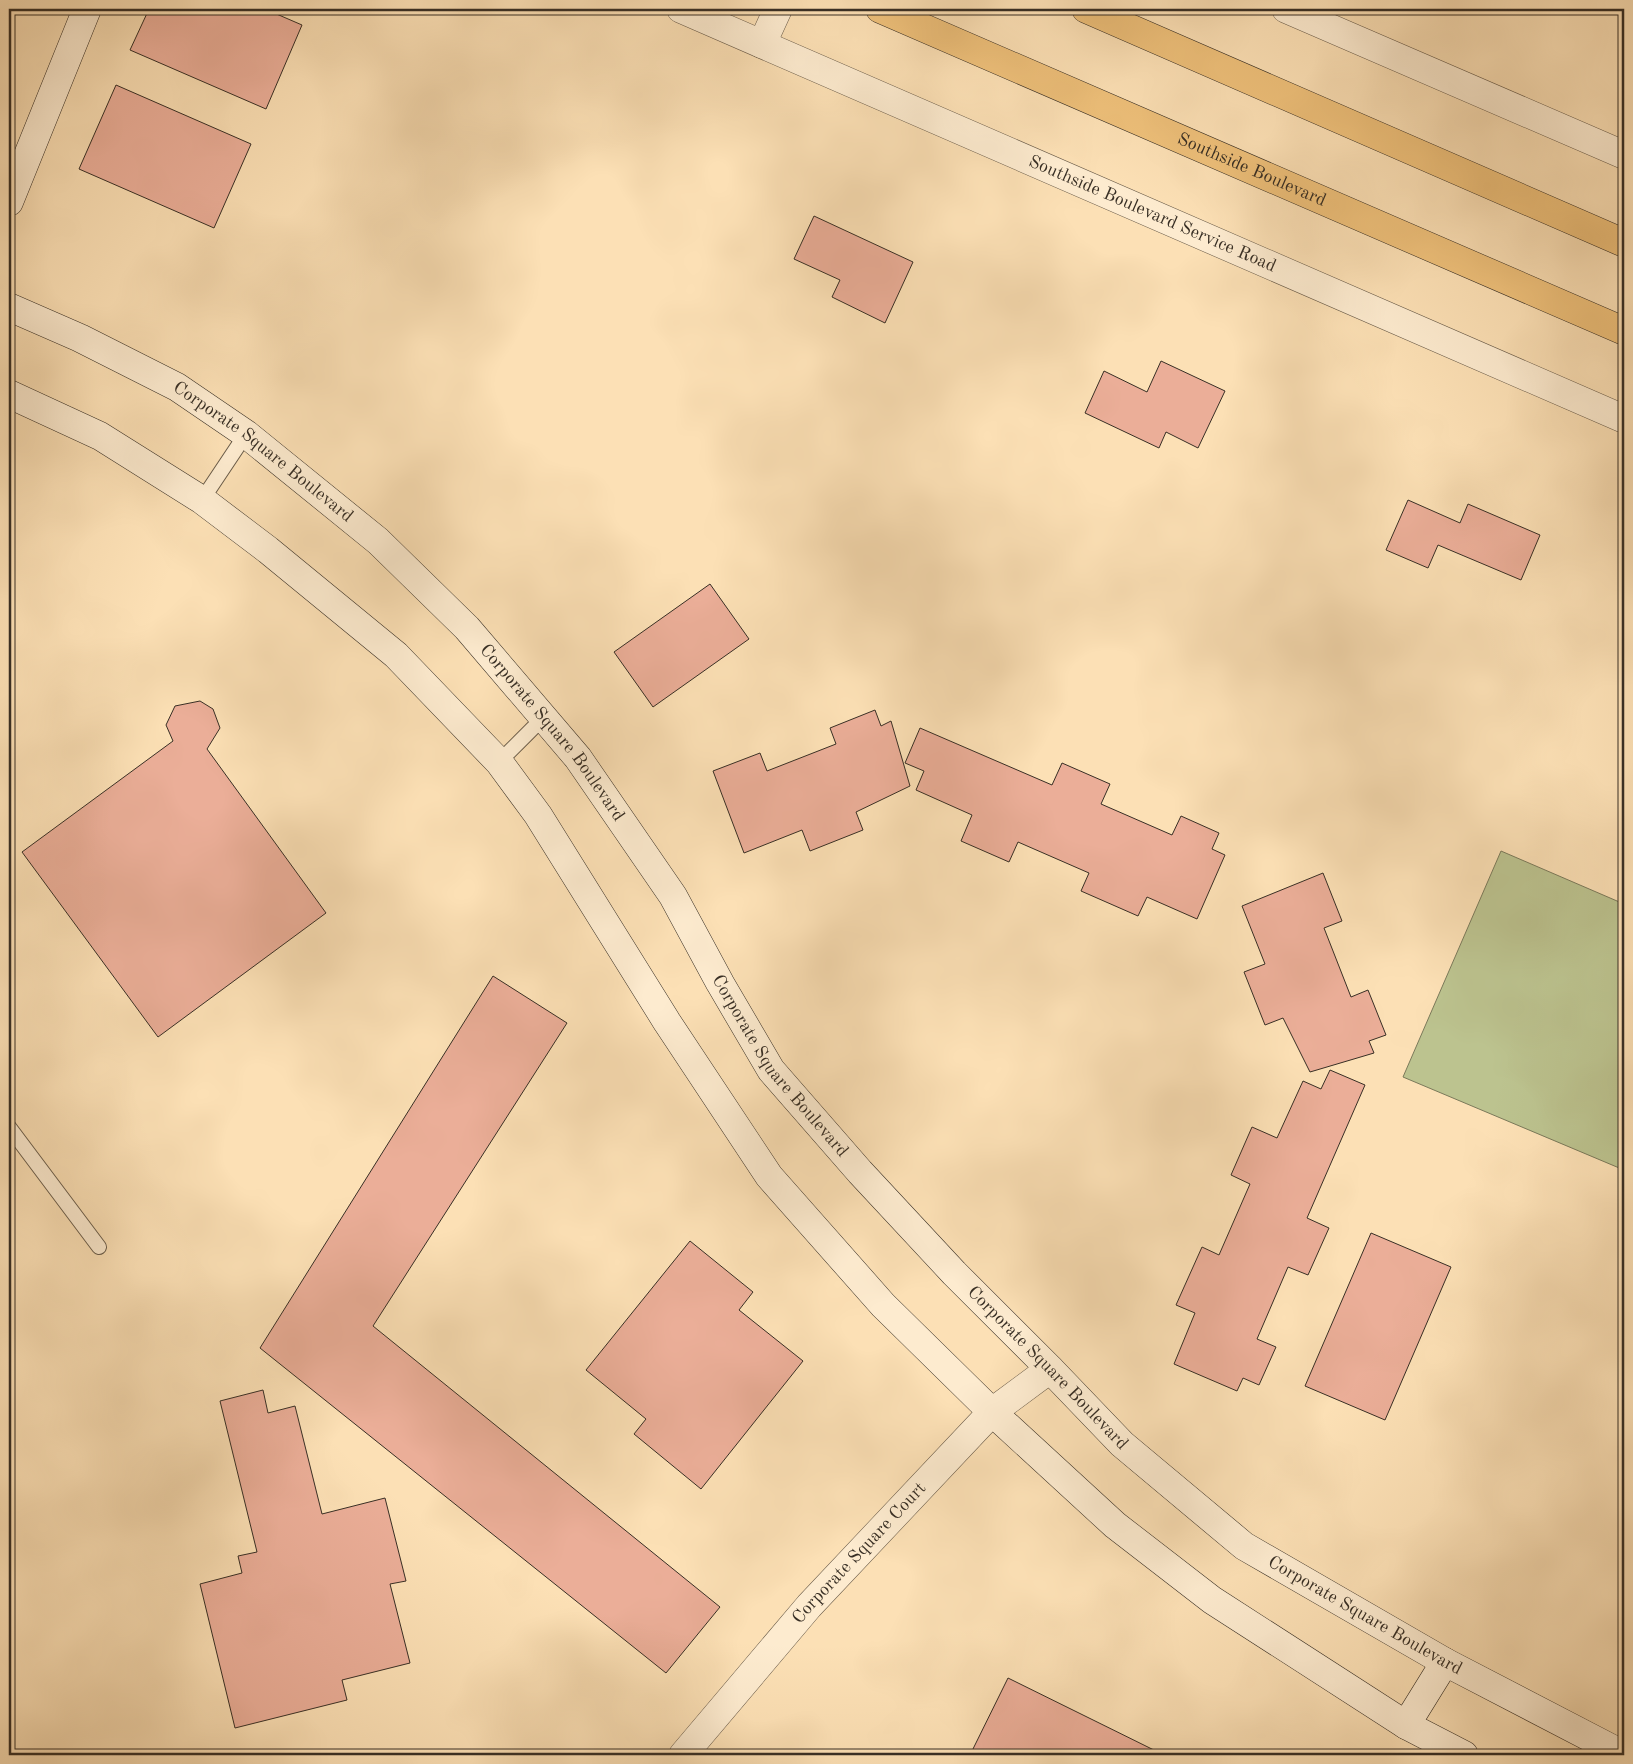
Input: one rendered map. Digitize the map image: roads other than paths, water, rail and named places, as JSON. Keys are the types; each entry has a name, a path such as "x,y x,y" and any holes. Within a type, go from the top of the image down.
{"highway":[{"name":"Southside Boulevard","path":"880,9 1624,331"},
{"path":"1086,9 1624,242"}],"street":[{"path":"9,202 88,9"},
{"name":"Southside Boulevard Service Road","path":"681,9 1624,419"},
{"path":"762,44 778,9"},
{"path":"1286,9 1624,155"},
{"name":"Corporate Square Boulevard","path":"9,307 80,338 177,387 246,434 378,541 467,628 578,758 673,896 720,983 771,1070 886,1201 1122,1444 1244,1546 1445,1662 1624,1755"},
{"path":"9,394 100,436 202,500 268,550 396,655 499,762 538,815 673,1030 769,1176 882,1305 992,1412 1115,1525 1212,1600 1406,1725 1464,1755"},
{"name":"Corporate Square Court","path":"683,1755 808,1606 992,1412 1050,1369"},
{"path":"1406,1725 1445,1662"}],"lane":[{"path":"202,500 246,434"},
{"path":"499,762 544,717"},
{"path":"9,1128 98,1247"}]}
